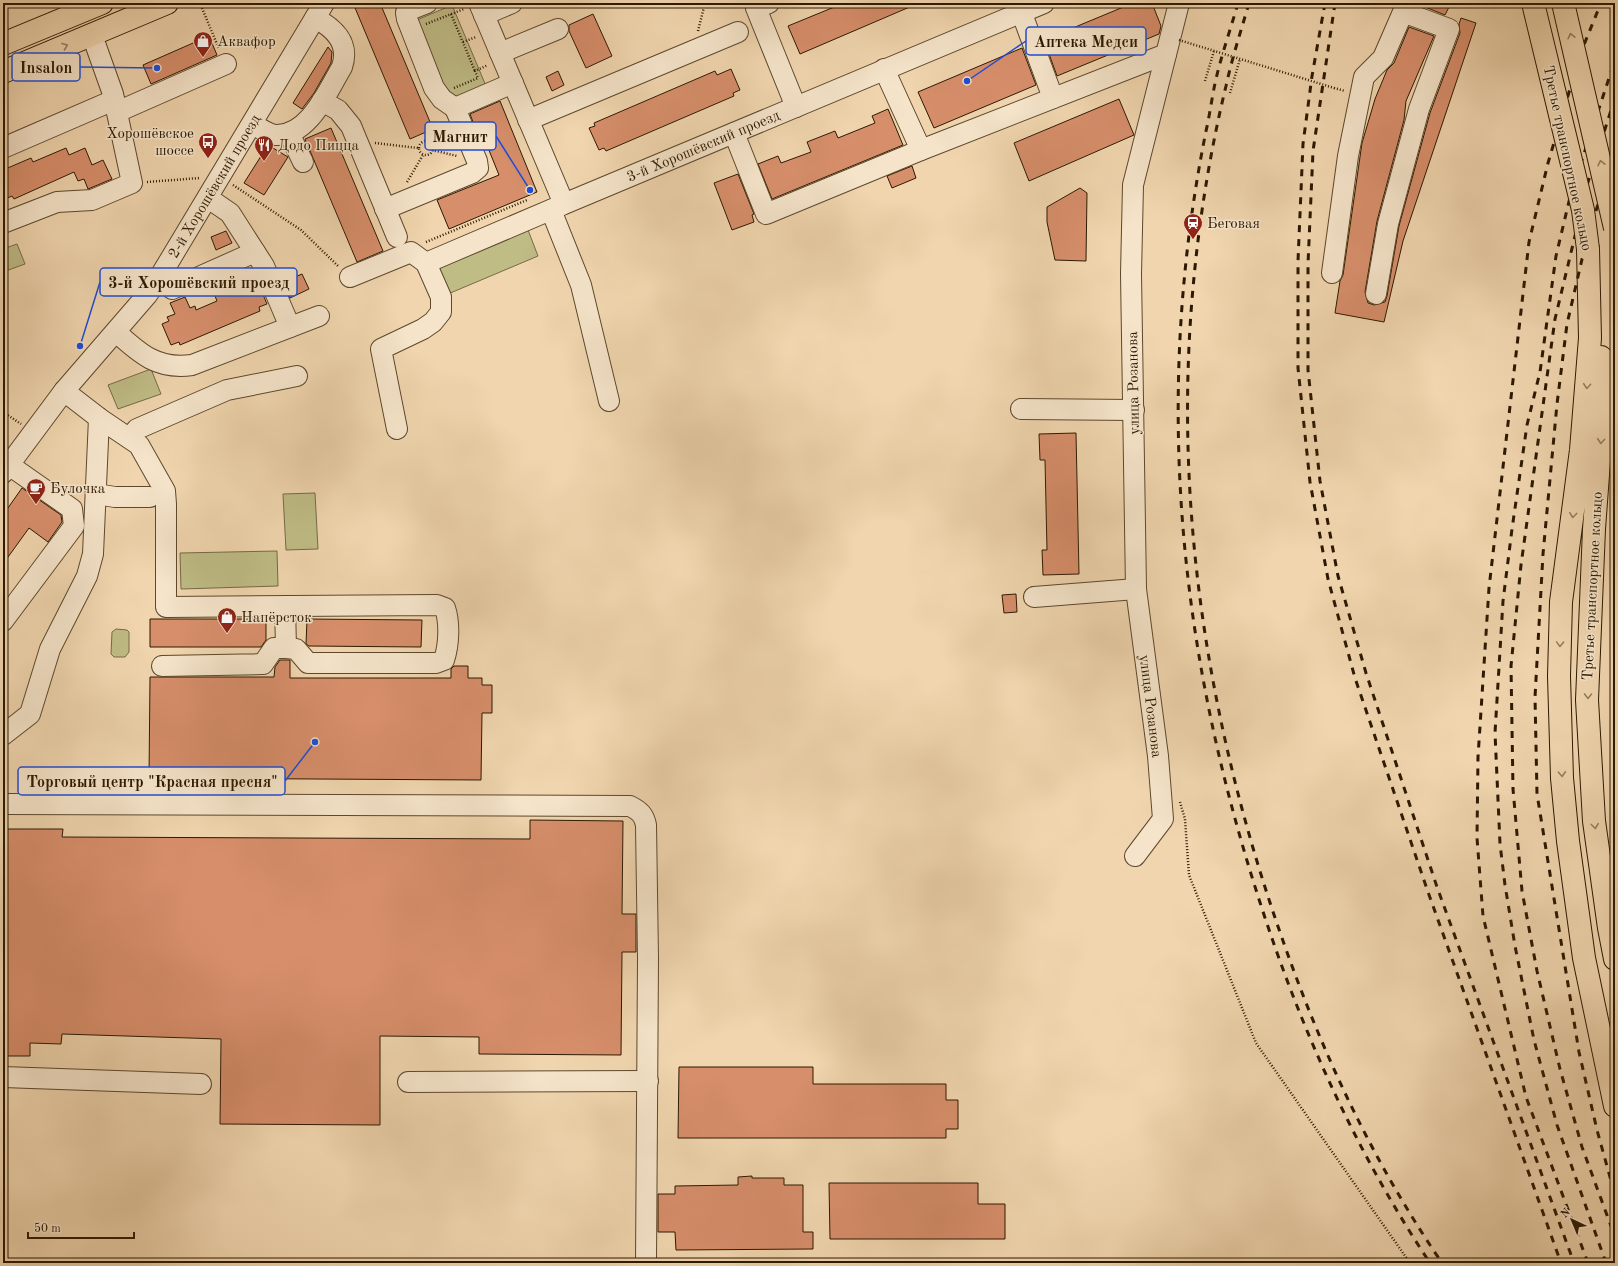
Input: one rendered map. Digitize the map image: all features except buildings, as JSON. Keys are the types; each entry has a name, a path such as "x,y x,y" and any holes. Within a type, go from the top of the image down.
{"main road":[{"path":"3,44 102,3"},
{"path":"3,72 167,3"},
{"name":"Третье транспортное кольцо","path":"1533,3 1583,210 1597,303 1602,363 1602,420 1594,529 1588,700 1594,821 1609,928 1615,959"},
{"name":"Третье транспортное кольцо","path":"1564,3 1615,228"},
{"path":"1588,249 1590,338 1581,450 1561,602 1559,676 1562,778 1568,841 1584,958 1615,1106"}],"street":[{"path":"385,209 472,173 478,168 477,161 455,108 442,99 434,88 411,30 406,13 427,3"},
{"path":"512,3 476,9 494,59 513,83 528,120 581,285 609,401"},
{"path":"769,3 756,8 796,107"},
{"name":"3-й Хорошёвский проезд","path":"426,263 884,70 1020,8 1044,3"},
{"name":"улица Розанова","path":"1135,856 1163,819 1159,768 1136,588 1131,274 1133,185 1172,47 1179,3"},
{"path":"1020,8 1053,98"},
{"path":"253,124 275,135 289,133 307,122 322,101 345,58 340,39 319,10"},
{"name":"2-й Хорошёвский проезд","path":"6,469 64,391 90,359 116,332 147,295 253,124 319,10"},
{"path":"1332,274 1348,156 1364,77 1383,58 1403,12 1449,29 1419,108 1388,224 1376,294"},
{"path":"494,59 558,29"},
{"path":"528,120 738,32"},
{"path":"3,223 57,202 92,200 132,183 115,106 92,35"},
{"path":"734,133 766,214 921,150 1053,98 1172,47"},
{"path":"3,148 226,64"},
{"path":"884,70 921,150"},
{"path":"455,108 513,83"},
{"path":"322,101 345,117 357,141 397,237"},
{"path":"289,133 303,162"},
{"path":"208,198 230,213 264,266 290,328"},
{"path":"172,288 255,252"},
{"path":"350,277 412,252 426,263 441,297 441,312 433,322 423,329 381,349 397,429"},
{"path":"116,332 159,364 181,367 192,365 319,316"},
{"path":"130,437 137,429 227,390 297,376"},
{"path":"64,391 99,418 130,437 139,445 165,491 166,607 437,605 445,608 447,614 447,651 444,660 436,663 308,663 296,649 274,648 263,664 162,666"},
{"path":"1021,409 1134,410"},
{"path":"3,735 30,714 50,649 87,576 93,554 99,418"},
{"path":"3,621 74,526 72,509 6,469"},
{"path":"96,494 115,497 150,497"},
{"path":"1034,597 1136,588"},
{"path":"285,606 286,648"},
{"path":"3,804 630,806 639,810 644,817 646,825 648,1081 646,1263"},
{"path":"3,1077 201,1084"},
{"path":"408,1082 648,1081"}],"path":[{"path":"694,51 705,3"},
{"path":"202,8 226,64"},
{"path":"411,30 451,14 476,9"},
{"path":"434,88 447,82 450,90 478,78 451,14"},
{"path":"463,42 476,37"},
{"path":"1172,47 1214,51 1351,93"},
{"path":"1205,81 1214,51"},
{"path":"475,71 494,59"},
{"path":"1230,93 1240,59"},
{"path":"357,141 418,148"},
{"path":"428,141 433,146 428,155 423,155 418,148 422,142 428,141"},
{"path":"432,150 477,161"},
{"path":"132,183 205,178"},
{"path":"231,184 301,230 350,277"},
{"path":"3,412 32,433"},
{"path":"1178,796 1185,819 1189,875 1256,1043 1410,1263"}],"shaded area":[{"path":"452,5 486,86 456,98 446,91 417,20"},
{"path":"528,230 538,256 448,294 439,272 441,267"},
{"path":"17,244 25,264 3,272 3,249"},
{"path":"151,369 161,394 118,409 108,385"},
{"path":"315,493 318,549 286,550 283,494"},
{"path":"277,551 278,586 181,589 180,553"},
{"path":"116,629 127,630 129,632 129,652 125,657 114,657 111,654 112,632"}],"railway":[{"path":"1238,3 1218,69 1206,131 1190,228 1181,324 1178,420 1182,515 1192,610 1208,704 1230,799 1257,893 1273,942 1330,1084 1402,1220 1430,1263"},
{"path":"1249,3 1231,65 1210,161 1198,237 1193,288 1188,371 1188,453 1193,536 1203,618 1216,699 1234,780 1256,859 1282,938 1314,1023 1351,1106 1394,1186 1442,1263"},
{"path":"1325,3 1312,76 1303,144 1298,261 1298,368 1310,482 1328,579 1355,678 1428,892 1561,1263"},
{"path":"1335,3 1313,151 1308,264 1308,370 1320,481 1338,576 1366,673 1437,887 1574,1263"},
{"path":"1588,1263 1526,1097 1483,916 1477,838 1478,757 1489,588 1529,242 1548,163 1581,52 1601,3"},
{"path":"1606,1263 1557,1125 1534,1040 1515,946 1505,885 1500,844 1495,733 1503,601 1512,529 1527,425 1540,372 1556,256 1571,193 1615,60"},
{"path":"1615,98 1588,182 1555,319 1521,565 1511,666 1513,789 1522,891 1537,971 1560,1069 1582,1147 1615,1237"},
{"path":"1615,151 1586,242 1567,324 1557,404 1543,554 1535,697 1537,794 1579,1052 1597,1130 1615,1195"}],"place":[{"name":"Аквафор","path":"203,58"},
{"name":"Insalon","path":"157,68"},
{"name":"Аптека Медси","path":"967,81"},
{"name":"Хорошёвское шоссе","path":"208,159"},
{"name":"Додо Пицца","path":"264,162"},
{"name":"Магнит","path":"530,190"},
{"name":"Беговая","path":"1193,240"},
{"name":"3-й Хорошёвский проезд","path":"80,346"},
{"name":"Булочка","path":"36,505"},
{"name":"Напёрсток","path":"227,634"},
{"name":"Торговый центр \"Красная пресня\"","path":"315,742"}]}
